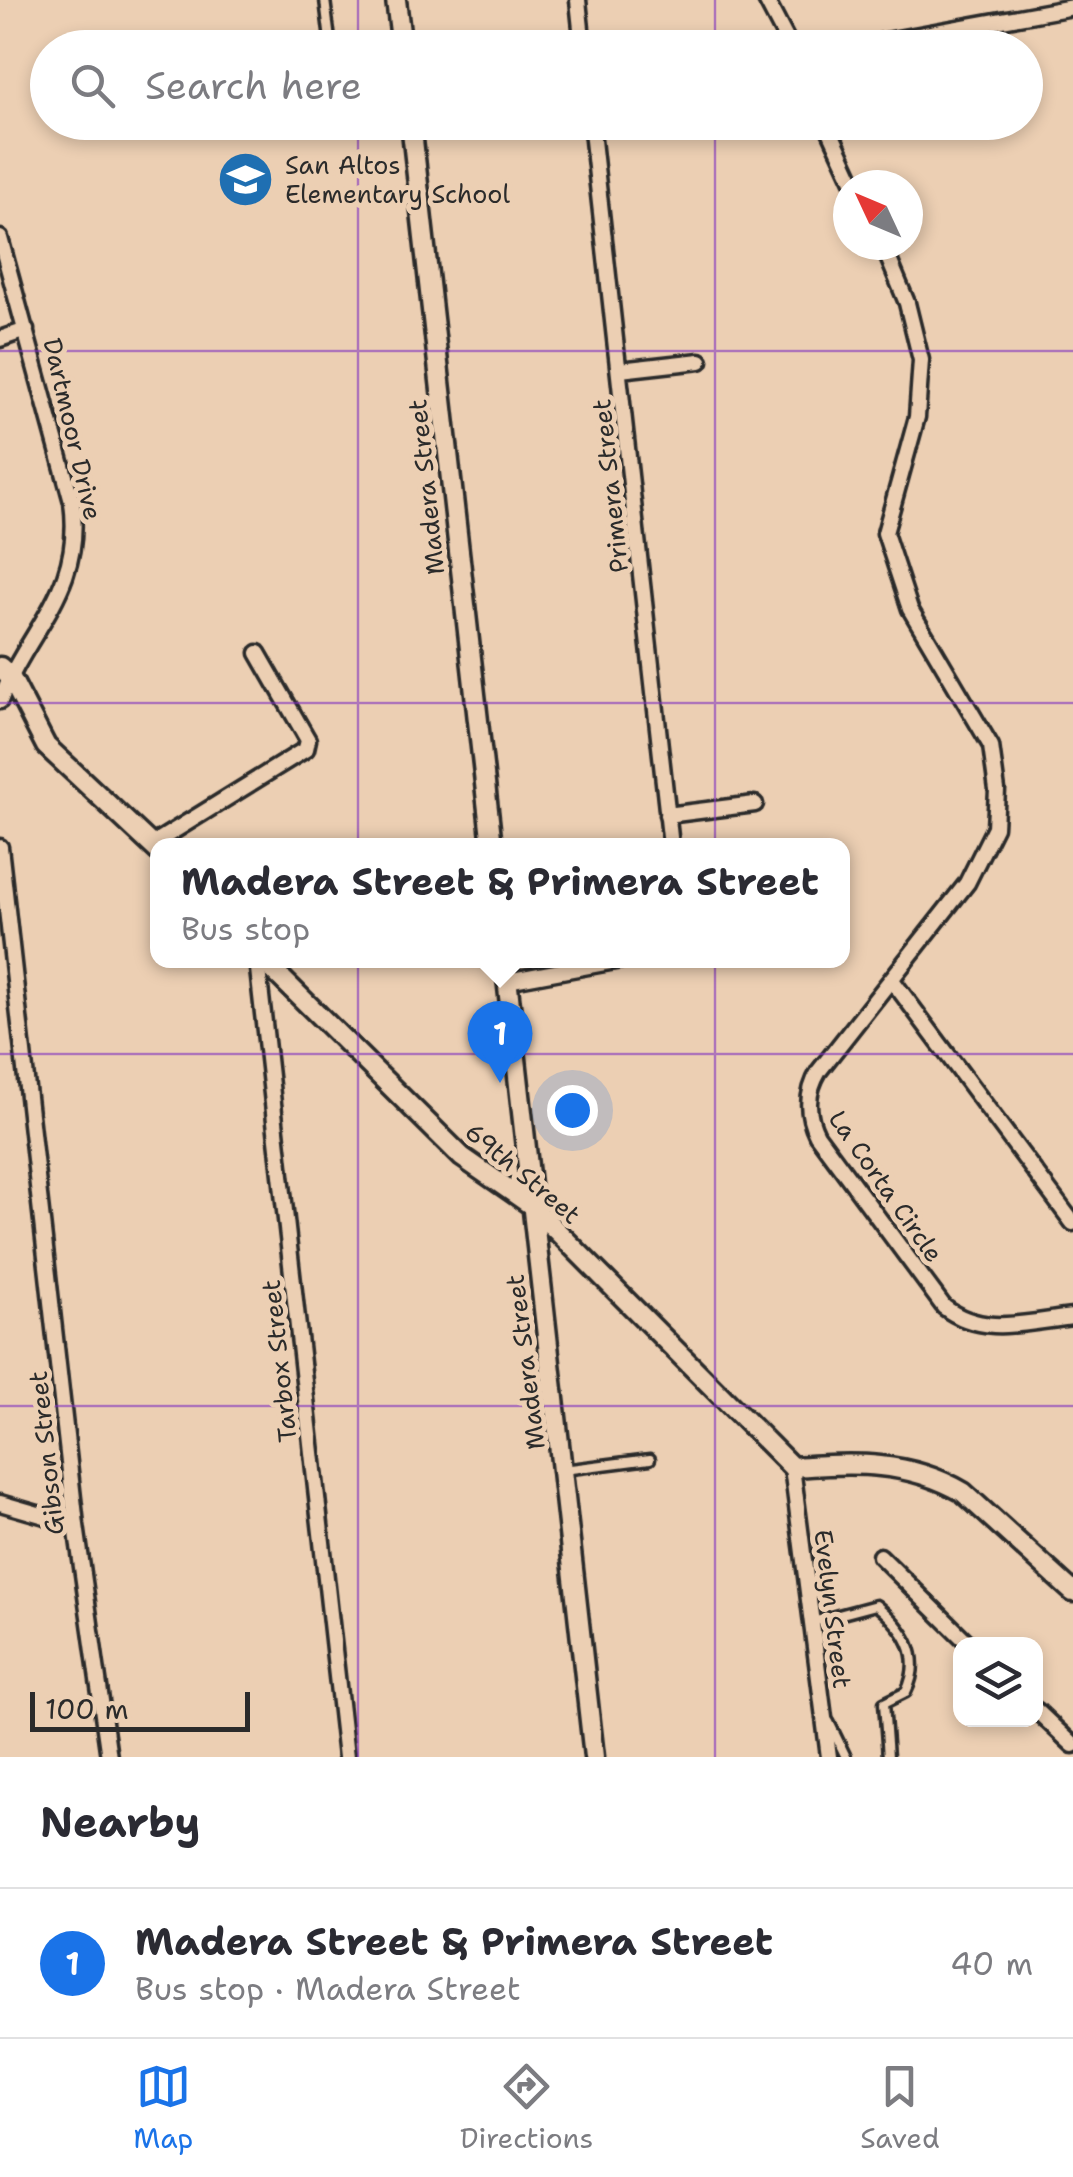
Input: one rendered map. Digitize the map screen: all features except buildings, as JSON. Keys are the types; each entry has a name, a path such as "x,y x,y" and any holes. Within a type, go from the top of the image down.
{"street":[{"path":"396,0 400,30"},
{"path":"578,0 581,30"},
{"path":"766,0 782,30"},
{"path":"947,30 1073,7"},
{"name":"Madera Street","path":"413,140 491,838"},
{"name":"Primera Street","path":"593,140 669,838"},
{"path":"834,140 848,170"},
{"name":"Dartmoor Drive","path":"0,238 72,502 75,538 70,571 58,602 5,672"},
{"path":"890,260 900,280 921,360 917,417 885,533 910,609 992,746 997,790 994,827 967,883 892,980 1073,1223"},
{"path":"0,339 26,330"},
{"path":"620,370 700,361"},
{"path":"169,838 306,749 308,740 258,652"},
{"path":"0,701 5,672"},
{"path":"5,672 46,746 150,844"},
{"path":"667,816 754,804"},
{"name":"Gibson Street","path":"0,846 76,1525 109,1757"},
{"name":"Tarbox Street","path":"261,968 346,1757"},
{"name":"69th Street","path":"268,968 462,1157 532,1205 792,1467"},
{"name":"Madera Street","path":"506,968 594,1757"},
{"path":"508,981 578,968"},
{"name":"La Corta Circle","path":"892,980 814,1080 808,1108 816,1135 944,1308 960,1320 975,1326 1073,1318"},
{"path":"0,990 16,1001"},
{"path":"792,1467 882,1464 947,1482 1073,1592"},
{"name":"Evelyn Street","path":"792,1467 829,1757"},
{"path":"0,1504 76,1525"},
{"path":"880,1556 962,1637"},
{"path":"1043,1717 1073,1745"}],"lane":[{"path":"325,0 329,30"},
{"path":"562,1470 650,1458"},
{"path":"812,1622 876,1605 906,1632 915,1663 906,1692 884,1703 888,1757"},
{"path":"823,1709 846,1757"}],"place":[{"name":"San Altos Elementary School","path":"246,179"},
{"name":"Madera Street & Primera Street","path":"500,1083"}]}
